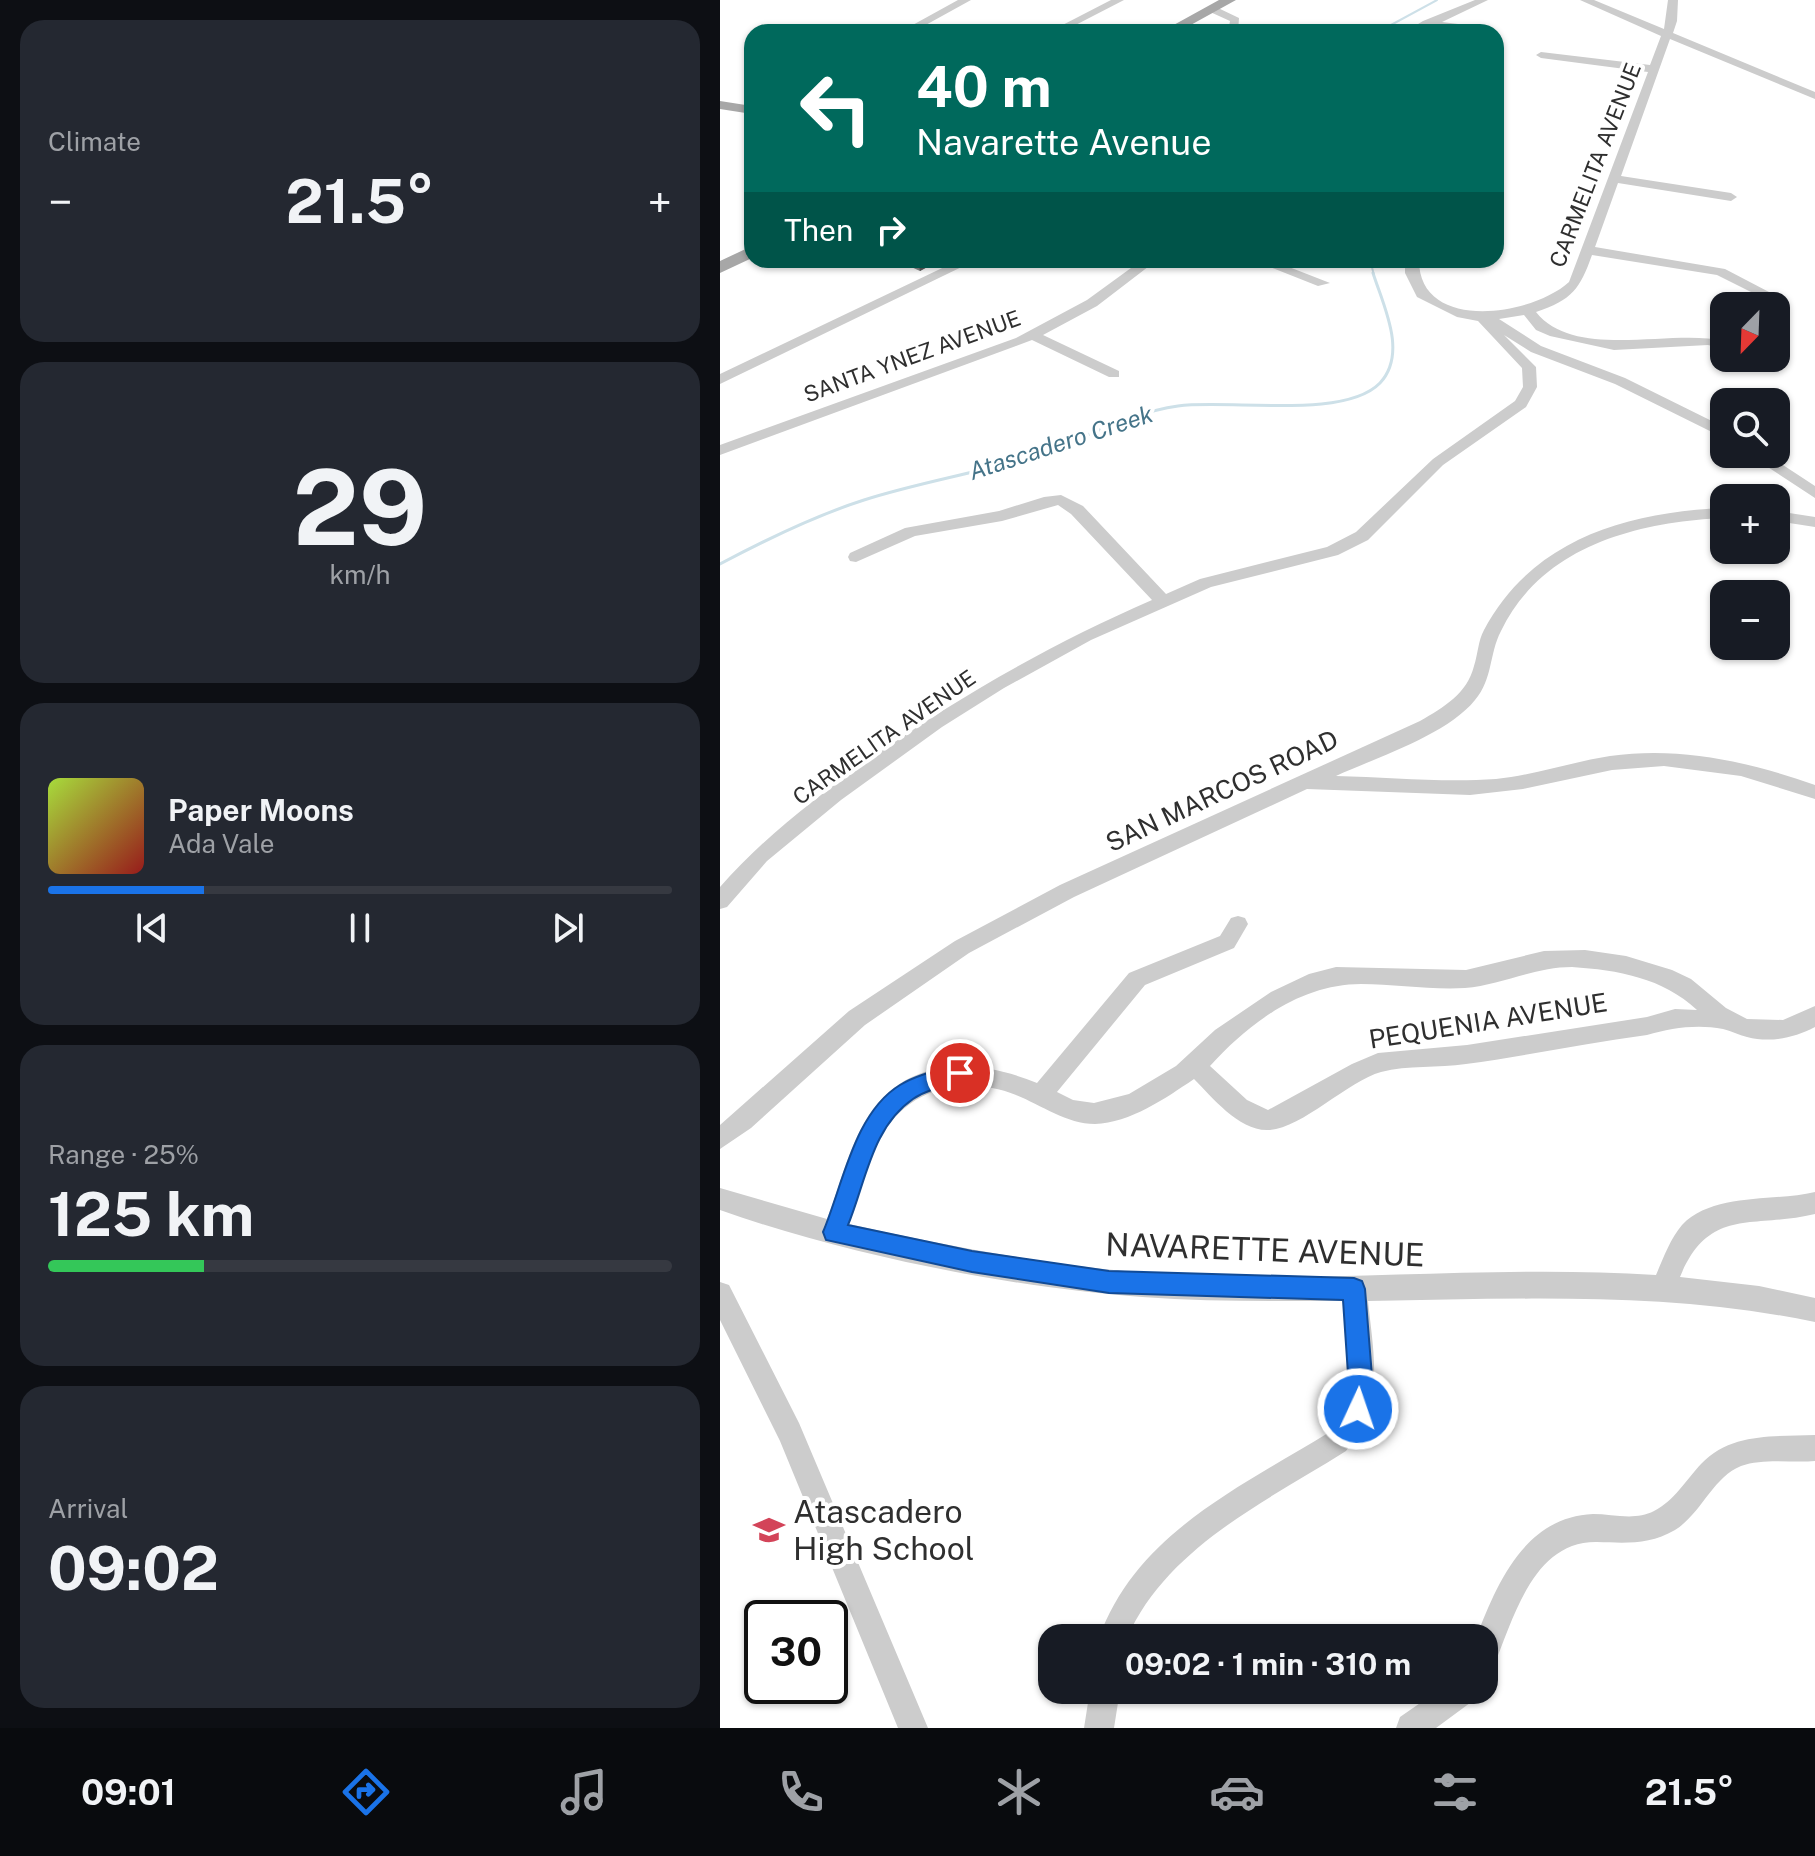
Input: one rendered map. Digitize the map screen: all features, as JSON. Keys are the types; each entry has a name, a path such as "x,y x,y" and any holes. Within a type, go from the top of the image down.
{"main road":[{"path":"1183,24 1229,0"},
{"path":"720,105 744,109"},
{"path":"720,268 744,255"}],"street":[{"path":"920,24 966,0"},
{"path":"1070,24 1119,0"},
{"path":"1427,23 1483,0"},
{"path":"1585,0 1815,96"},
{"name":"CARMELITA AVENUE","path":"720,901 760,855 834,795 936,722 1085,636 1163,601 1233,575 1350,544 1375,525 1438,462 1513,411 1528,394 1531,378 1529,367 1482,316 1528,310 1566,293 1579,275 1668,33 1673,0"},
{"path":"1212,9 1235,20 1234,24"},
{"path":"1427,23 1435,24"},
{"path":"1541,55 1654,69"},
{"path":"1614,179 1731,197"},
{"path":"1588,250 1720,272 1762,292"},
{"path":"720,380 952,268"},
{"name":"SANTA YNEZ AVENUE","path":"720,450 980,358 1092,303 1139,268"},
{"path":"1281,268 1323,283"},
{"path":"1412,268 1422,294 1462,314 1482,316 1536,349 1634,388 1710,426"},
{"path":"1720,272 1744,269"},
{"path":"1528,310 1541,327 1555,333 1614,346 1710,342"},
{"path":"1032,335 1114,374"},
{"path":"1777,468 1815,493"},
{"path":"856,557 911,532 1002,516 1050,500 1061,500 1077,510 1163,601"},
{"name":"SAN MARCOS ROAD","path":"720,1138 857,1018 962,947 1067,891 1427,726 1462,705 1479,682 1491,635 1507,605 1530,579 1558,556 1627,523 1652,517 1710,514"},
{"path":"1790,518 1815,522"},
{"path":"1300,784 1364,781 1429,788 1494,786 1615,763 1661,760 1731,766 1815,792"},
{"path":"1041,1095 1137,979 1227,942 1238,924"},
{"path":"834,1232 872,1128 891,1104 906,1092 927,1082 960,1073 991,1075 1071,1110 1104,1113 1195,1066 1223,1038 1278,999 1315,980 1332,977 1468,979 1541,959 1571,958 1638,967 1665,977 1680,983 1726,1020 1770,1032 1798,1027 1815,1015"},
{"name":"PEQUENIA AVENUE","path":"1195,1066 1241,1108 1256,1118 1269,1121 1282,1117 1308,1098 1382,1061 1443,1057 1647,1026 1675,1018 1726,1020"},
{"name":"NAVARETTE AVENUE","path":"720,1199 834,1232 972,1262 1109,1282 1354,1289 1664,1287 1765,1298 1815,1310"},
{"path":"1664,1287 1691,1233 1700,1225 1758,1211 1815,1203"},
{"path":"1117,1624 1172,1549 1337,1442 1349,1426 1358,1409 1361,1389 1354,1289"},
{"path":"720,1294 790,1432 913,1728"},
{"path":"1496,1624 1525,1568 1552,1539 1573,1530 1591,1528 1624,1533 1664,1521 1688,1503 1721,1464 1741,1453 1815,1448"},
{"path":"1099,1728 1103,1704"},
{"path":"1411,1728 1444,1704"}],"waterway":[{"name":"Atascadero Creek","path":"1393,24 1437,0"},
{"name":"Atascadero Creek","path":"1372,268 1374,275"},
{"name":"Atascadero Creek","path":"720,564 845,506 1035,455 1159,410 1200,405 1314,405 1363,394 1380,383 1392,358 1391,329 1373,273"}],"place":[{"name":"Atascadero High School","path":"769,1530"}],"route":[{"path":"960,1073 927,1082 906,1092 880,1116 865,1144 834,1232 972,1262 1109,1282 1255,1289 1354,1289 1361,1389 1358,1409"}]}
